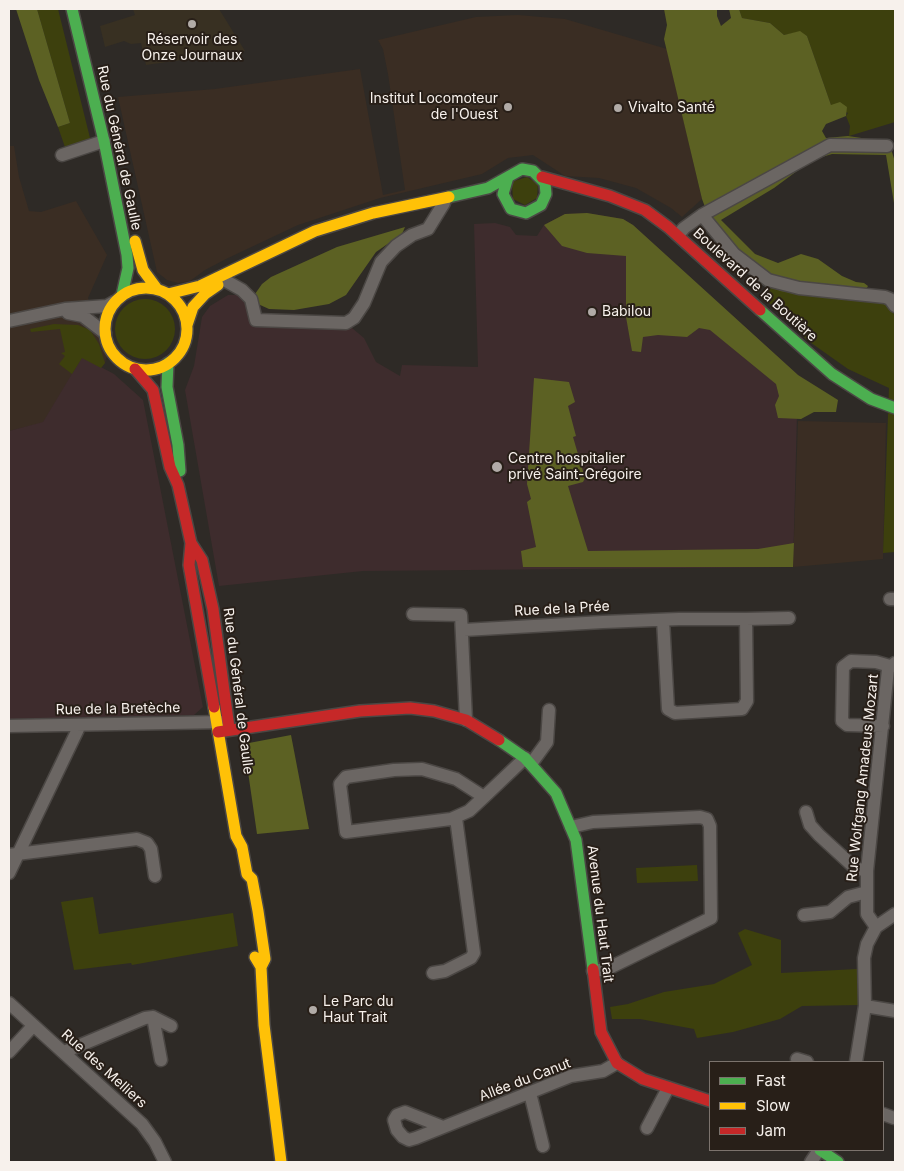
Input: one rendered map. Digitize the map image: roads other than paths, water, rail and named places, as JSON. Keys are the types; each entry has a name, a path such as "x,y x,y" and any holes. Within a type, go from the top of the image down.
{"main road":[{"name":"Rue du Général de Gaulle","path":"72,9 100,144 127,255 128,268 118,298"},
{"name":"Rue du Général de Gaulle","path":"82,9 141,264 157,289"},
{"path":"168,294 200,286 275,248 324,228 399,206 488,188 522,169 533,171 542,177 546,188 545,200 537,209 526,213 515,211 507,205 490,200 444,203 374,219 318,237 277,254 226,280 200,299 193,307 187,324 183,347 168,363 152,370 135,369 115,357 108,346 105,333 106,317 118,298 139,288 157,289 168,294 183,310 187,324"},
{"path":"507,205 503,188 508,177"},
{"name":"Boulevard de la Boutière","path":"542,177 622,200 645,210 678,236 832,374 871,399 895,408"},
{"name":"Boulevard de la Boutière","path":"545,200 567,193 590,192"},
{"name":"Rue du Général de Gaulle","path":"168,363 167,387 181,466 178,485"},
{"name":"Rue du Général de Gaulle","path":"135,369 153,390 170,467 178,485 191,543 189,565 245,835 242,847 247,874 252,878 265,959 261,967 264,1025 281,1162"},
{"name":"Rue du Général de Gaulle","path":"191,543 202,560 213,609 223,727"},
{"name":"Avenue du Haut Trait","path":"223,727 255,725 396,708 434,711 466,720 498,738 528,761 556,793 571,826 582,870 601,1032 617,1062"},
{"name":"Rue du Général de Gaulle","path":"265,1017 269,1025 286,1162"},
{"path":"617,1062 643,1079 709,1101"},
{"path":"821,1151 838,1162"}],"street":[{"path":"62,155 100,144"},
{"path":"678,236 684,228 702,215 830,145 887,146"},
{"path":"226,280 242,290 251,299 256,320 346,323 354,318 364,303 382,262 396,246 412,235 428,228 444,203"},
{"path":"702,215 734,254 768,280 799,288 885,297 890,299 895,306"},
{"path":"9,321 40,313 106,306 118,298"},
{"path":"40,313 83,316 105,333"},
{"path":"413,614 460,613 462,616 466,720"},
{"path":"663,620 667,706 668,709 675,713 737,711 745,706 746,618"},
{"name":"Rue de la Prée","path":"464,630 663,620 789,618"},
{"path":"883,726 848,725 842,721 843,667 851,661 893,665"},
{"name":"Rue Wolfgang Amadeus Mozart","path":"876,927 867,914 867,871 883,726 893,665"},
{"path":"484,797 456,779 432,771 410,768 346,777 342,778 340,784 346,832 456,818 484,797 528,761 547,742 550,710"},
{"path":"9,874 13,855 80,725"},
{"name":"Rue de la Bretèche","path":"9,726 223,727"},
{"path":"806,812 810,825 819,835 855,868 867,871"},
{"path":"571,826 593,822 700,816 706,819 710,826 711,918 607,968 593,970"},
{"path":"432,973 445,971 471,958 474,953 456,818"},
{"path":"13,855 137,839 147,843 151,849 155,876"},
{"path":"804,915 819,915 830,912 848,897 866,892"},
{"path":"856,1061 865,1006 865,951 870,935 876,927 895,914"},
{"name":"Rue des Melliers","path":"10,1005 142,1124 166,1162"},
{"path":"865,1006 895,1011"},
{"path":"64,1052 145,1018 154,1017 171,1026"},
{"path":"154,1017 161,1060"},
{"path":"9,1052 33,1026"},
{"name":"Allée du Canut","path":"443,1127 571,1076 603,1071 617,1062"},
{"path":"647,1128 668,1088"},
{"path":"530,1093 543,1146"},
{"path":"811,1162 818,1151"}],"place":[{"name":"Réservoir des Onze Journaux","path":"192,24"},
{"name":"Institut Locomoteur de l'Ouest","path":"508,107"},
{"name":"Vivalto Santé","path":"618,108"},
{"name":"Babilou","path":"592,312"},
{"name":"Centre hospitalier privé Saint-Grégoire","path":"497,467"},
{"name":"Le Parc du Haut Trait","path":"313,1010"}]}
